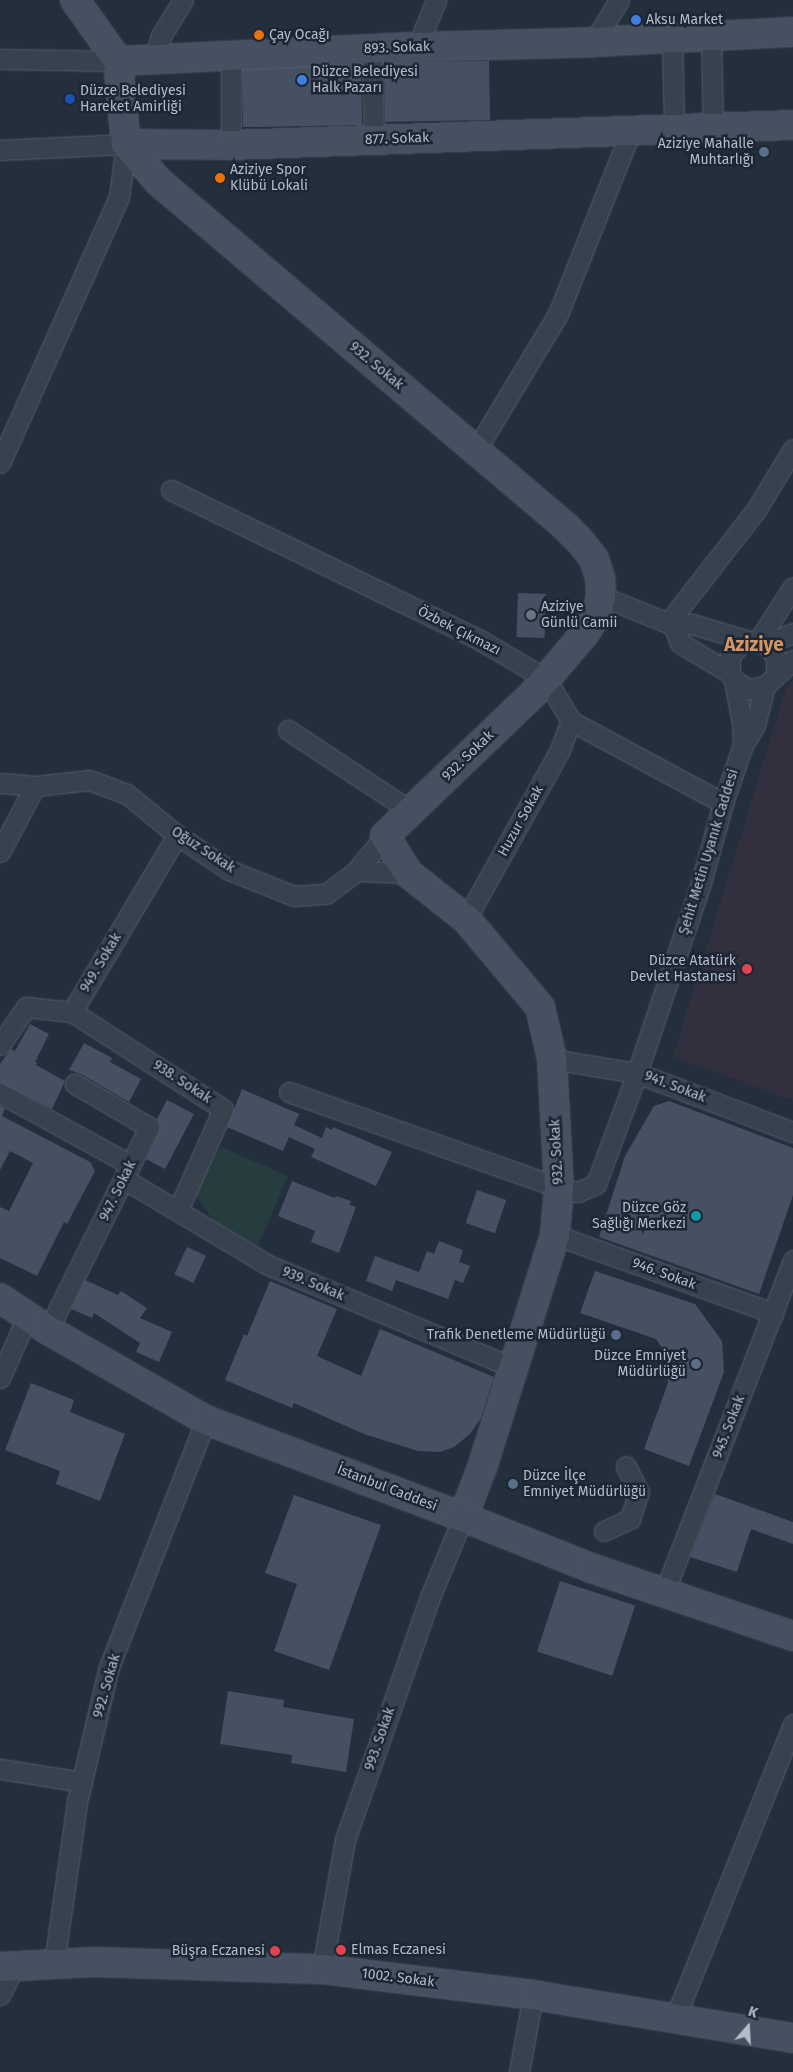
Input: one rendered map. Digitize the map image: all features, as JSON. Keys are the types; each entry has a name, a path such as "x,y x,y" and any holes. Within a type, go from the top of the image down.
{"street":[{"path":"155,58 161,36 183,0"},
{"path":"420,47 424,30 436,0"},
{"path":"594,42 619,0"},
{"path":"0,463 119,197 126,144 118,61 78,1"},
{"name":"893. Sokak","path":"0,59 118,61 793,32"},
{"path":"710,36 713,128"},
{"path":"672,38 674,129"},
{"path":"372,49 374,140"},
{"path":"231,55 231,145"},
{"name":"877. Sokak","path":"0,150 126,144 231,145 793,125"},
{"path":"476,450 558,314 631,131"},
{"name":"932. Sokak","path":"126,144 159,182 476,450 580,541 594,559 600,577 602,596 596,616 546,679 385,836 408,873 466,919 540,1006 552,1059 559,1188 555,1235 483,1465 463,1517"},
{"path":"670,624 756,510 793,449"},
{"name":"Özbek Çıkmazı","path":"171,490 480,640 546,679 571,721"},
{"path":"758,642 792,589"},
{"path":"602,596 670,624 692,624 758,642 776,657 770,680"},
{"path":"670,624 680,643 732,676 748,689 770,680 793,660"},
{"path":"732,676 730,656 741,643 758,642 793,633"},
{"name":"Şehit Metin Uyanık Caddesi","path":"732,676 742,723 743,745"},
{"name":"Şehit Metin Uyanık Caddesi","path":"559,1188 578,1192 596,1184 638,1073 702,883 723,803 743,745 755,725 770,680"},
{"path":"571,721 723,803"},
{"name":"Huzur Sokak","path":"466,919 559,752 571,721"},
{"path":"288,730 411,811"},
{"name":"Oğuz Sokak","path":"0,783 35,786 89,780 127,794 177,835 229,870 294,896 326,894 356,871 385,836"},
{"path":"0,852 35,786"},
{"name":"949. Sokak","path":"72,1012 177,835"},
{"path":"356,871 408,873"},
{"path":"0,1046 26,1008 72,1012"},
{"name":"938. Sokak","path":"72,1012 223,1109 178,1210"},
{"name":"941. Sokak","path":"552,1059 638,1073 793,1132"},
{"name":"947. Sokak","path":"0,1378 37,1324 128,1172 149,1127 75,1084"},
{"name":"939. Sokak","path":"0,1092 128,1172 178,1210 268,1265 514,1368"},
{"path":"289,1092 559,1188"},
{"name":"946. Sokak","path":"555,1235 773,1313"},
{"name":"945. Sokak","path":"664,1593 793,1260"},
{"name":"İstanbul Caddesi","path":"0,1298 37,1324 206,1420 463,1517 591,1568 793,1636"},
{"name":"992. Sokak","path":"54,1964 77,1802 109,1668 206,1420"},
{"path":"604,1531 630,1519 639,1492 626,1466"},
{"name":"993. Sokak","path":"322,1968 345,1840 430,1597 463,1517"},
{"path":"675,2018 793,1724"},
{"path":"0,1769 82,1782"},
{"name":"1002. Sokak","path":"7,1967 94,1962 322,1968 533,1995 793,2038"},
{"path":"0,1995 7,1967"},
{"path":"519,2072 533,1995"}],"shaded area":[{"name":"Düzce Atatürk Devlet Hastanesi","path":"793,680 793,1100 673,1057 786,689"}],"green space":[{"path":"221,1147 288,1176 258,1246 213,1220 197,1197 204,1171"}],"building":[{"name":"Düzce Belediyesi Halk Pazarı","path":"489,61 490,120 385,122 384,63"},
{"name":"Düzce Belediyesi Halk Pazarı","path":"361,65 362,125 243,127 242,67"},
{"name":"Aziziye Günlü Camii","path":"518,593 546,594 544,638 516,637"},
{"path":"30,1024 49,1034 35,1062 37,1063 36,1065 65,1081 52,1109 0,1082 0,1064 11,1049 15,1051"},
{"path":"84,1043 112,1058 110,1062 141,1079 129,1102 81,1074 69,1070"},
{"path":"242,1089 299,1114 294,1125 322,1138 326,1127 332,1130 333,1127 392,1152 376,1186 311,1157 315,1149 289,1137 283,1151 227,1127"},
{"path":"167,1100 194,1114 165,1169 146,1159 159,1132 160,1126 157,1119"},
{"name":"Düzce Göz Sağlığı Merkezi","path":"669,1101 793,1148 793,1195 759,1294 599,1237 625,1156 654,1106"},
{"path":"0,1106 5,1109 2,1116 90,1162 95,1171 67,1224 64,1222 37,1276 0,1258 0,1207 9,1211 33,1163 10,1151 0,1170"},
{"path":"292,1181 335,1198 336,1196 351,1201 350,1205 356,1207 339,1253 311,1242 315,1231 278,1216"},
{"path":"477,1190 506,1200 495,1233 466,1223"},
{"path":"439,1241 463,1250 459,1262 470,1266 463,1283 455,1280 448,1299 396,1280 392,1291 366,1281 375,1256 419,1272 427,1251 434,1254"},
{"path":"187,1247 206,1256 193,1283 174,1274"},
{"name":"Düzce Emniyet Müdürlüğü","path":"595,1271 695,1304 722,1341 724,1372 689,1466 644,1449 668,1383 667,1355 656,1339 580,1313"},
{"path":"85,1280 118,1295 121,1291 147,1308 140,1318 172,1332 159,1362 136,1352 140,1343 94,1313 92,1318 71,1309"},
{"path":"270,1281 337,1309 317,1356 361,1376 380,1329 494,1377 481,1418 470,1434 454,1447 440,1452 418,1451 364,1434 294,1403 292,1408 225,1380 244,1334 247,1336"},
{"path":"31,1383 74,1400 70,1412 125,1434 100,1501 56,1484 60,1471 5,1450"},
{"path":"715,1494 793,1522 793,1544 751,1529 737,1572 690,1557"},
{"path":"294,1495 381,1525 329,1670 274,1651 297,1584 265,1573"},
{"path":"560,1581 635,1605 612,1676 537,1651"},
{"path":"228,1691 284,1700 283,1707 354,1719 346,1772 291,1763 292,1755 220,1744"}],"place":[{"name":"Aksu Market","path":"636,20"},
{"name":"Çay Ocağı","path":"259,35"},
{"name":"Düzce Belediyesi Halk Pazarı","path":"302,80"},
{"name":"Düzce Belediyesi Hareket Amirliği","path":"70,99"},
{"name":"Aziziye Mahalle Muhtarlığı","path":"764,152"},
{"name":"Aziziye Spor Klübü Lokali","path":"220,178"},
{"name":"Aziziye Günlü Camii","path":"531,615"},
{"name":"Düzce Atatürk Devlet Hastanesi","path":"747,969"},
{"name":"Düzce Göz Sağlığı Merkezi","path":"696,1216"},
{"name":"Trafik Denetleme Müdürlüğü","path":"616,1335"},
{"name":"Düzce Emniyet Müdürlüğü","path":"696,1364"},
{"name":"Düzce İlçe Emniyet Müdürlüğü","path":"513,1484"},
{"name":"Elmas Eczanesi","path":"341,1950"},
{"name":"Büşra Eczanesi","path":"275,1951"}],"district":[{"name":"Aziziye","path":"754,645"}]}
